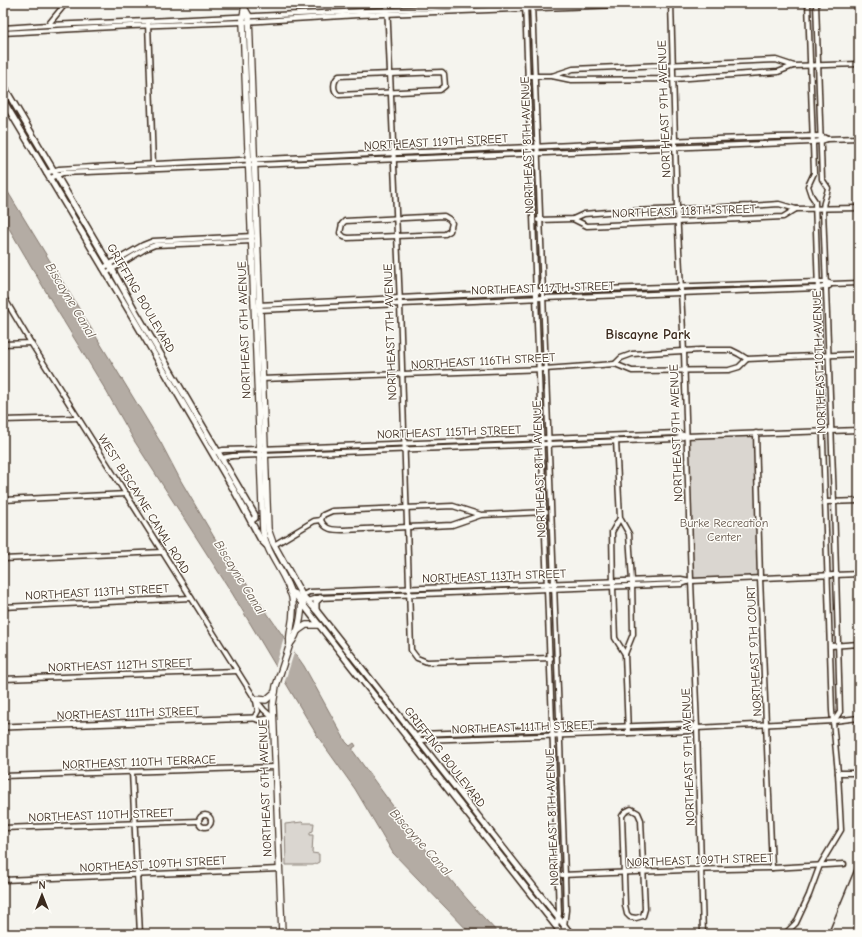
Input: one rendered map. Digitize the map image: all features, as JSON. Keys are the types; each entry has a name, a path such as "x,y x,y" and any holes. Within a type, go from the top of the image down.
{"main road":[{"name":"NORTHEAST 6TH AVENUE","path":"245,6 249,19 257,238 257,308 263,449 263,531 267,546 285,579 290,592 293,610 289,638 290,644"},
{"name":"NORTHEAST 6TH AVENUE","path":"245,6 242,19 251,239 257,308"},
{"name":"NORTHEAST 6TH AVENUE","path":"263,455 270,534"},
{"name":"GRIFFING BOULEVARD","path":"270,534 274,545 303,599"},
{"name":"GRIFFING BOULEVARD","path":"290,592 303,599"},
{"name":"NORTHEAST 6TH AVENUE","path":"282,934 273,718 275,692 290,644 294,639 303,599"},
{"path":"293,610 303,599"},
{"path":"296,632 306,625 319,625"},
{"path":"255,699 266,700 275,692"}],"street":[{"path":"48,25 66,3"},
{"name":"NORTHEAST 7TH AVENUE","path":"387,3 391,73 395,218 400,298 401,375 412,653 423,661 431,662 550,658"},
{"name":"NORTHEAST 8TH AVENUE","path":"525,3 558,875 559,906 556,926"},
{"name":"NORTHEAST 8TH AVENUE","path":"532,3 534,76 539,153 545,369 565,875 566,910 563,934"},
{"path":"249,19 388,10 546,3"},
{"path":"3,33 148,23 156,21 388,15 671,3"},
{"name":"NORTHEAST 9TH AVENUE","path":"671,3 703,934"},
{"name":"NORTHEAST 10TH AVENUE","path":"785,934 796,923 809,895 820,865 841,830 838,772 832,712 815,201 808,186 814,173 808,3"},
{"name":"NORTHEAST 10TH AVENUE","path":"816,3 822,179 828,188 823,201 823,209 840,712 834,721"},
{"path":"3,28 48,25 242,19"},
{"path":"148,23 154,169"},
{"path":"552,76 573,69 776,60 794,66 859,64"},
{"path":"528,76 552,76 571,80 674,79 778,72 794,66"},
{"path":"442,72 444,74 446,81 445,86 440,90 391,94 339,95 335,92 335,80 339,76 391,73 442,72"},
{"name":"GRIFFING BOULEVARD","path":"3,85 52,170 111,266 136,312 255,515 255,518 251,521"},
{"name":"GRIFFING BOULEVARD","path":"3,100 216,460 263,543 267,546"},
{"name":"NORTHEAST 119TH STREET","path":"254,163 393,153 675,140 812,136 821,136 827,139"},
{"name":"NORTHEAST 119TH STREET","path":"48,175 52,170 153,163 254,163 393,159 812,142 827,139 859,138"},
{"name":"NORTHEAST 119TH STREET","path":"48,175 56,176 62,173 248,163"},
{"name":"NORTHEAST 118TH STREET","path":"534,220 573,219 584,214 608,212 779,204 796,209 859,208"},
{"name":"NORTHEAST 118TH STREET","path":"573,219 587,226 679,222 783,217 796,209"},
{"path":"444,216 450,219 452,223 450,231 444,234 396,237 348,238 344,237 340,233 340,229 345,221 395,218 444,216"},
{"path":"104,270 143,245 153,241 257,238"},
{"name":"NORTHEAST 117TH STREET","path":"257,308 400,298 543,291 818,282 832,284 859,283"},
{"path":"826,288 832,284"},
{"name":"NORTHEAST 117TH STREET","path":"257,308 826,288"},
{"name":"WEST BISCAYNE CANAL ROAD","path":"3,296 30,343 127,494 237,671 255,699 265,712 273,718"},
{"path":"3,344 30,343"},
{"name":"NORTHEAST 116TH STREET","path":"615,364 621,358 632,354 700,350 731,350 747,359 859,354"},
{"name":"NORTHEAST 116TH STREET","path":"260,380 545,369 615,364 632,371 729,370 738,367 747,359"},
{"path":"3,420 78,418"},
{"name":"NORTHEAST 115TH STREET","path":"216,460 222,458 263,455 616,442 676,439 686,436 859,430"},
{"name":"NORTHEAST 115TH STREET","path":"212,454 218,451 541,438 677,433 686,436"},
{"name":"NORTHEAST 9TH COURT","path":"756,434 760,578 772,868"},
{"path":"615,436 620,518 630,534 633,634 625,654 628,733"},
{"path":"3,500 127,494"},
{"path":"826,502 859,501"},
{"path":"321,520 323,515 332,511 406,507 453,506 481,515"},
{"path":"321,520 325,527 331,529 407,527 452,525 481,515 551,512"},
{"path":"620,518 612,532 613,587 615,638 625,654"},
{"path":"274,545 314,521 321,520"},
{"path":"3,559 162,552"},
{"name":"NORTHEAST 113TH STREET","path":"303,599 310,592 681,579 690,581 828,574 859,574"},
{"name":"NORTHEAST 113TH STREET","path":"303,599 682,584 690,581"},
{"name":"NORTHEAST 113TH STREET","path":"3,607 191,598"},
{"path":"316,610 316,602 320,598"},
{"name":"GRIFFING BOULEVARD","path":"303,599 316,610 571,934"},
{"name":"GRIFFING BOULEVARD","path":"303,599 319,625 361,680 563,934"},
{"path":"548,630 555,630"},
{"path":"830,646 859,644"},
{"path":"550,658 556,658"},
{"name":"NORTHEAST 112TH STREET","path":"3,679 237,671"},
{"path":"361,680 367,675"},
{"path":"255,699 258,711 254,718 258,720 273,718"},
{"name":"NORTHEAST 111TH STREET","path":"3,727 254,718"},
{"name":"NORTHEAST 111TH STREET","path":"697,728 690,724 420,734 416,738 422,740 689,731 697,728 834,721 859,718"},
{"path":"408,738 416,738"},
{"name":"NORTHEAST 110TH TERRACE","path":"3,776 275,768"},
{"path":"132,772 140,934"},
{"path":"838,772 859,773"},
{"path":"439,777 444,773"},
{"path":"629,810 636,811 641,820 643,872 644,914 641,917 630,917 626,911 622,819 623,814 629,810"},
{"path":"469,816 474,812"},
{"name":"NORTHEAST 110TH STREET","path":"3,828 199,821"},
{"name":"NORTHEAST 109TH STREET","path":"558,875 701,869 772,868 844,864"},
{"name":"NORTHEAST 109TH STREET","path":"3,880 136,876 279,869"},
{"path":"519,879 524,875"},
{"path":"551,909 559,906"}],"green space":[{"name":"Burke Recreation Center","path":"756,433 760,578 691,581 686,436"},
{"path":"302,822 314,823 313,831 310,832 310,835 313,835 312,853 319,854 319,862 313,865 286,865 285,824"}],"water":[{"name":"Biscayne Canal","path":"3,184 161,443 181,481 214,537 304,666 346,742 350,746 354,743 356,746 353,748 353,751 405,822 460,891 499,934 471,934 393,853 355,789 318,737 232,593 135,442 3,218"}],"pier":[{"path":"284,638 295,650 284,684 275,668"}],"railway":[{"path":"828,934 859,859"}],"district":[{"name":"Biscayne Park","path":"648,334"}]}
